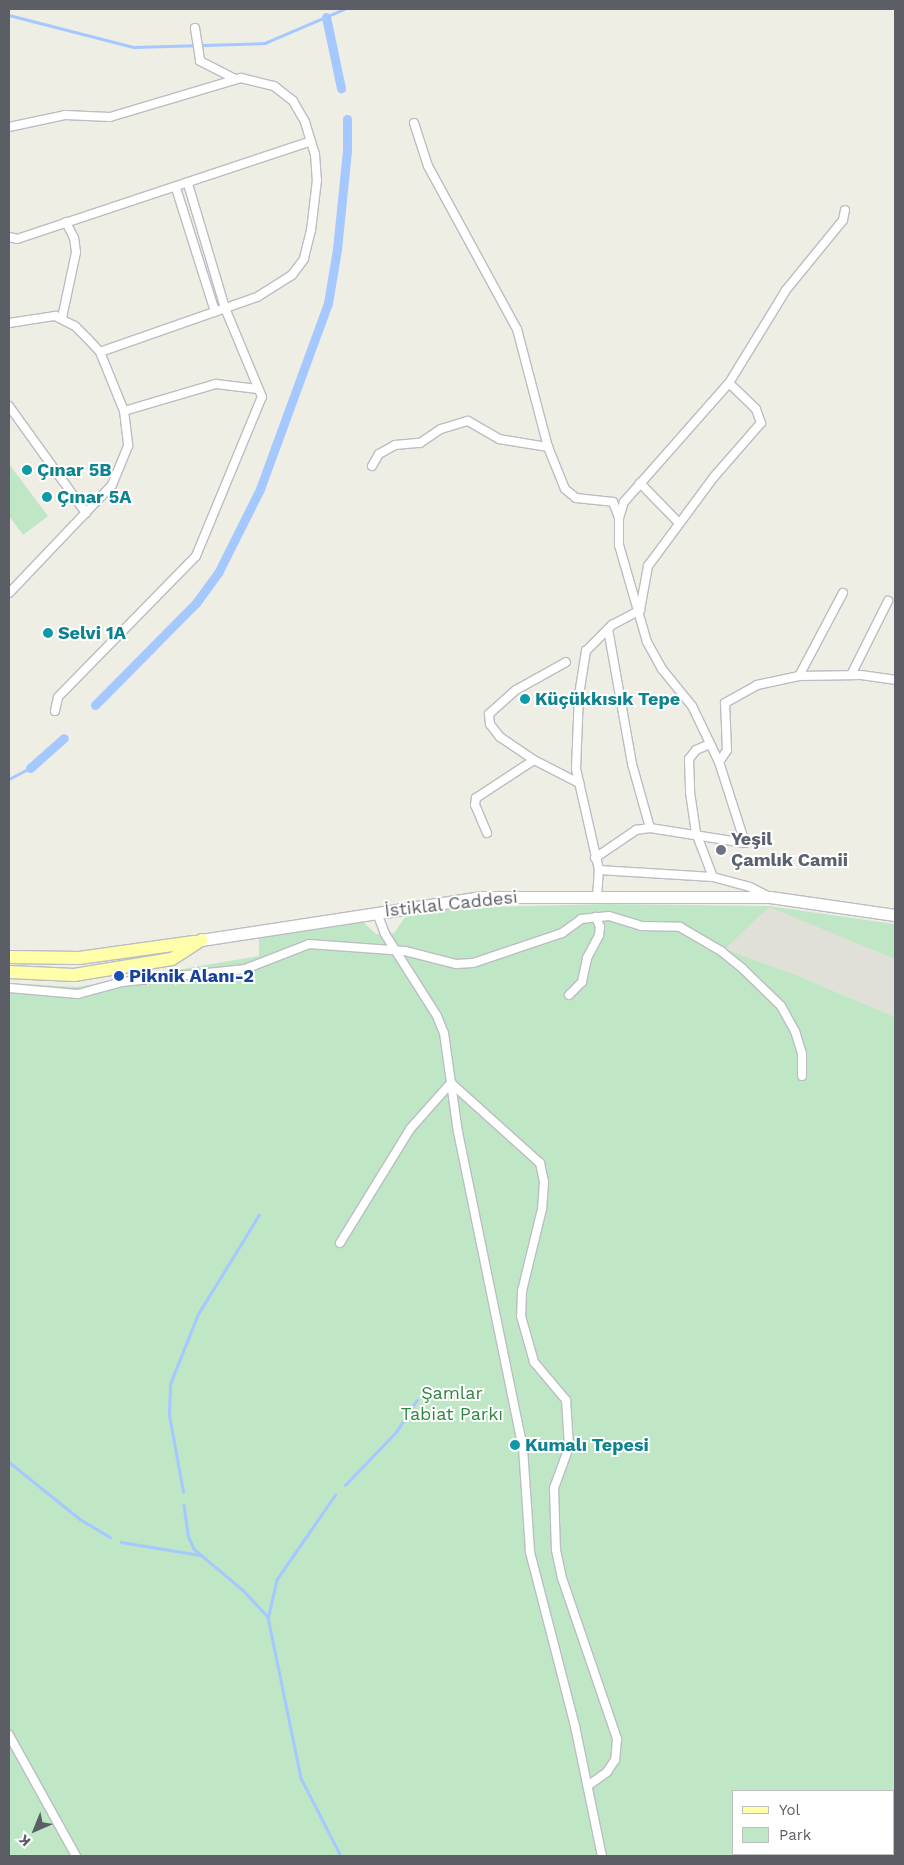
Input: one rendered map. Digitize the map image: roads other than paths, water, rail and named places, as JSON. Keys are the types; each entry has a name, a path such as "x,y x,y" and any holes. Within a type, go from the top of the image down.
{"main road":[{"name":"İstiklal Caddesi","path":"9,957 79,958 482,897 770,897 895,915"},
{"path":"9,972 74,975 172,959 201,940"}],"street":[{"path":"195,28 200,61 235,79"},
{"path":"9,126 64,116 110,117 235,79 257,80 274,86 293,101 311,141 317,180 311,230 304,259 292,275 271,290 215,312 100,352"},
{"path":"414,124 428,166 517,329 548,447 565,488 576,498 613,502 619,518"},
{"path":"9,237 17,239 188,184 311,141"},
{"path":"55,711 58,697 196,556 262,398 225,308 188,184"},
{"path":"176,188 215,312"},
{"path":"595,858 636,830 650,828 696,833 745,843 719,762 692,706 662,669 647,642 640,610 619,545 619,518 624,502 729,383 786,290 843,220 846,210"},
{"path":"62,318 76,252 74,238 66,222"},
{"path":"9,323 42,317 62,318 75,326 100,352 124,412 128,446 124,460 112,485 9,593"},
{"path":"597,897 599,870 578,782 579,694 586,651 608,629 640,610 648,566 679,523 761,423 756,410 729,383"},
{"path":"124,412 216,384 258,389"},
{"path":"9,406 86,513"},
{"path":"372,466 378,454 395,445 420,443 441,429 468,421 499,439 548,447"},
{"path":"640,483 679,523"},
{"path":"799,676 843,593"},
{"path":"851,675 888,601"},
{"path":"608,629 632,764 650,828"},
{"path":"566,662 516,690 489,714 490,724 500,737 534,760 578,782"},
{"path":"719,762 727,750 725,704 757,685 799,676 851,675 895,680"},
{"path":"710,744 696,750 689,759 690,792 696,833 713,877"},
{"path":"487,833 475,805 476,798 534,760"},
{"path":"599,870 713,877 750,886 770,897"},
{"path":"377,912 396,951 437,1016 444,1033 458,1132 523,1448 530,1552 588,1786 602,1856"},
{"path":"9,988 78,994 122,982 245,969 309,944 414,952 456,964 473,963 562,933 581,919 609,916 640,926 680,927 721,951 764,986 781,1006 795,1031 802,1054 802,1076"},
{"path":"569,995 582,982 587,958 599,935 600,926 596,917"},
{"path":"340,1243 410,1130 433,1100 451,1083"},
{"path":"451,1083 540,1163 544,1182 538,1237 522,1291 520,1316 534,1362 566,1400 569,1447 554,1488 556,1550 562,1578 617,1739 615,1760 607,1772 588,1786"},
{"path":"9,1735 76,1856"}],"waterway":[{"path":"9,15 134,47 265,43 344,9"},
{"path":"326,17 341,88"},
{"path":"95,705 196,603 218,573 260,489 328,303 337,249 347,151 347,119"},
{"path":"30,768 64,738"},
{"path":"9,779 30,768"},
{"path":"183,1492 169,1415 170,1384 198,1314 259,1215"},
{"path":"345,1485 396,1432 417,1400"},
{"path":"9,1462 80,1519 110,1537"},
{"path":"268,1617 277,1579 335,1495"},
{"path":"184,1505 188,1535 194,1549 243,1590 268,1617 301,1778 341,1856"},
{"path":"121,1542 200,1555"}],"place":[{"name":"Çınar 5B","path":"27,470"},
{"name":"Çınar 5A","path":"47,497"},
{"name":"Selvi 1A","path":"48,633"},
{"name":"Küçükkısık Tepe","path":"525,699"},
{"name":"Yeşil Çamlık Camii","path":"721,850"},
{"name":"Piknik Alanı-2","path":"119,976"},
{"name":"Kumalı Tepesi","path":"515,1445"}],"park label":[{"name":"Şamlar Tabiat Parkı","path":"452,1404"}]}
